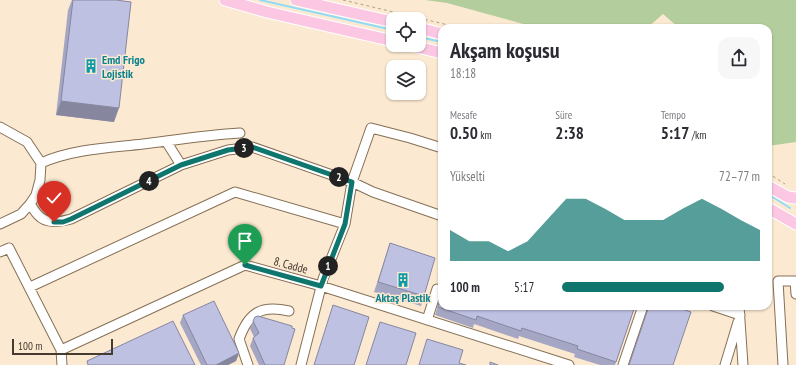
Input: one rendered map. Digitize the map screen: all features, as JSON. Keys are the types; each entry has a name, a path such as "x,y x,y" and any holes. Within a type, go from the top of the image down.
{"main road":[{"path":"225,0 266,12 386,39"},
{"path":"296,0 386,20"},
{"path":"426,30 438,33"},
{"path":"426,49 438,52"},
{"path":"772,188 788,197 796,198"},
{"path":"772,210 796,224"}],"street":[{"path":"0,127 27,142 41,163 40,180 36,195 30,204 21,214 0,224"},
{"path":"301,365 321,286 345,224 352,182 371,128 438,147"},
{"path":"41,163 61,156 83,151 204,135 240,133"},
{"path":"166,141 181,165"},
{"path":"30,204 39,216 46,220 63,222 181,165 228,150 252,147 352,182 373,192 438,215"},
{"path":"30,287 235,192 345,224"},
{"path":"0,252 9,248 61,350 62,365"},
{"name":"8. Cadde","path":"61,350 245,265 321,286 569,365"},
{"path":"783,365 778,282 796,281 796,294"},
{"path":"428,320 437,289"},
{"path":"248,365 239,339 248,320 256,313 271,309 276,308 289,311"},
{"path":"623,365 642,310"},
{"path":"725,365 739,310"},
{"path":"739,310 743,365"}],"path":[{"path":"343,0 444,24"},
{"path":"772,176 787,186"}],"green space":[{"path":"425,0 796,0 796,142 772,145 772,24 674,24 663,14 652,24 523,24 447,3"}],"building":[{"name":"Emd Frigo Lojistik","path":"73,0 116,0 131,2 119,108 61,101"},
{"name":"Aktaş Plastik","path":"390,243 435,258 424,296 378,282"},
{"path":"214,301 239,353 216,365 207,365 183,315"},
{"path":"333,305 369,317 354,365 314,365"},
{"path":"447,310 634,310 616,362 577,349 578,346 522,328 521,331 477,316 476,320"},
{"path":"648,310 685,310 691,312 673,365 629,365"},
{"path":"258,316 292,326 292,328 295,329 284,365 265,365 253,338 259,333 253,321 255,317"},
{"path":"173,321 195,365 88,365 87,361"},
{"path":"380,322 416,333 406,365 366,365"},
{"path":"427,339 463,350 459,363 466,365 419,365"},
{"path":"490,362 498,365 490,365"}],"waterway":[{"path":"260,0 386,28"},
{"path":"426,39 438,41"},
{"path":"772,197 790,208"}],"place":[{"name":"Emd Frigo Lojistik","path":"91,66"},
{"name":"Aktaş Plastik","path":"403,280"}],"route":[{"path":"54,222 63,222 71,219 181,165 228,150 252,147 352,182 345,224 321,286 245,265"}]}
